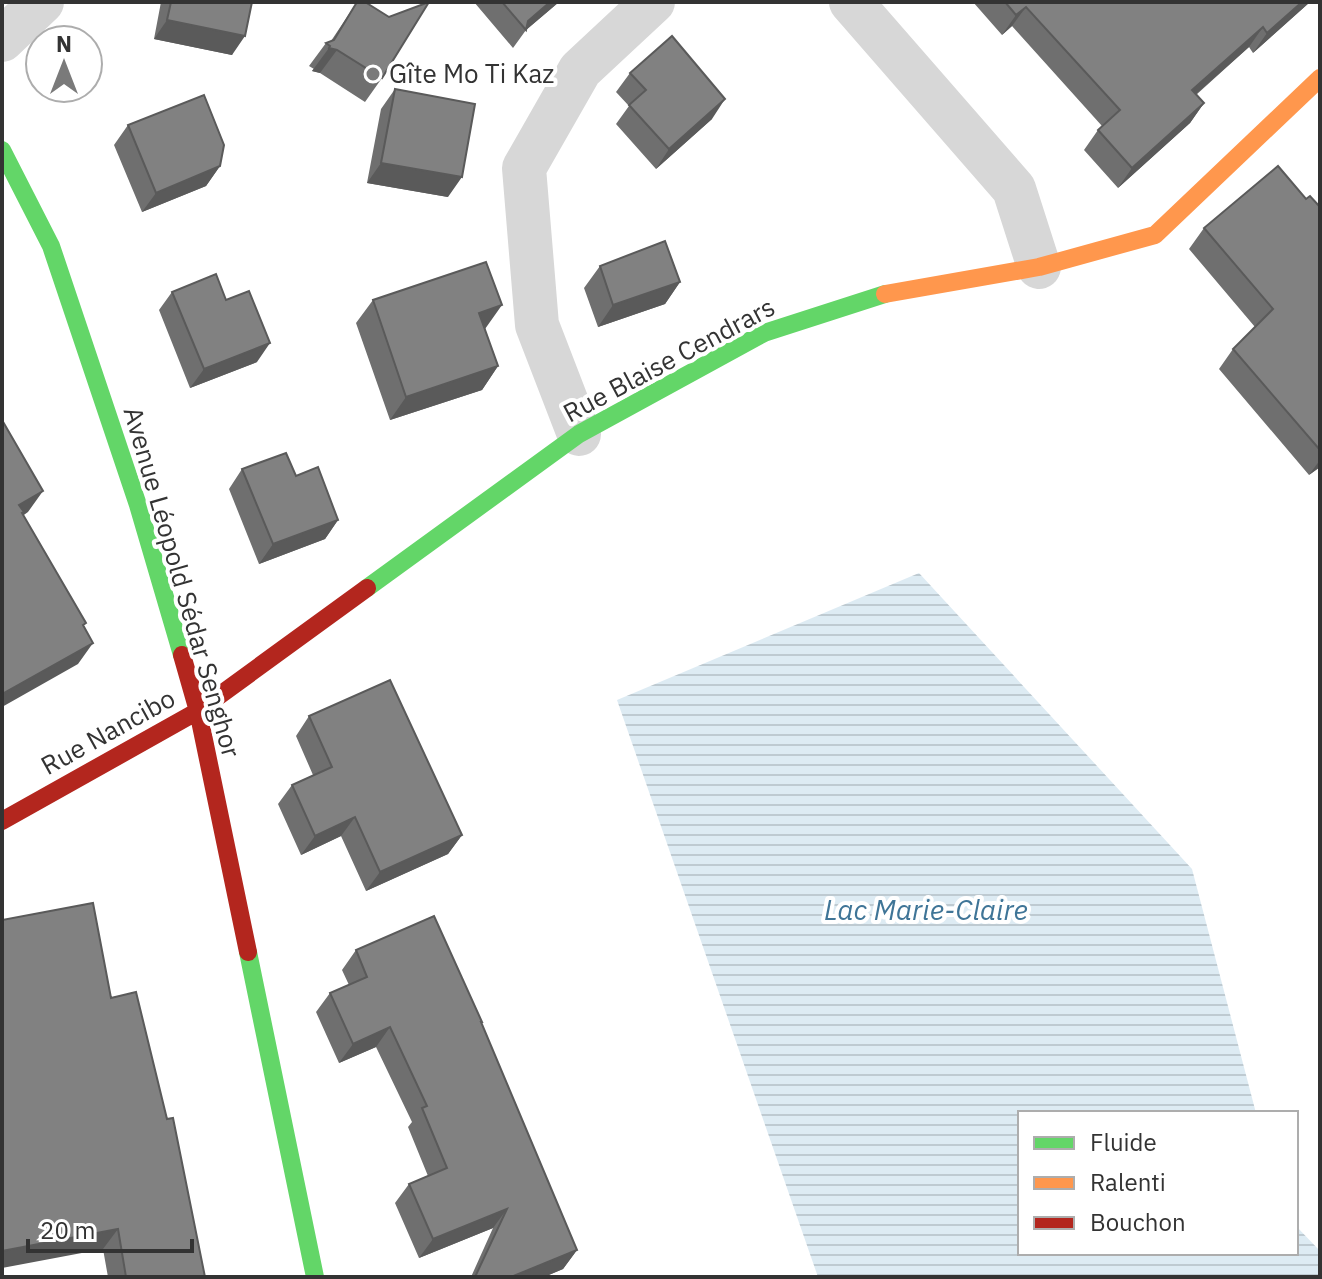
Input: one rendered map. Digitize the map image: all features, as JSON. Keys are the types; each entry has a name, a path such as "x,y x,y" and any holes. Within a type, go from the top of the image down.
{"street":[{"path":"2,40 42,2"},
{"path":"579,434 537,325 524,168 580,70 653,2"},
{"path":"851,2 1014,189 1039,267"},
{"name":"Rue Blaise Cendrars","path":"198,711 579,434 764,333 878,295 1039,267 1155,235 1314,95"},
{"name":"Avenue Léopold Sédar Senghor","path":"2,150 51,246 138,505 198,711 315,1277"},
{"name":"Rue Nancibo","path":"2,821 198,711"}],"water":[{"name":"Lac Marie-Claire","path":"919,573 1192,869 1255,1111 1018,1111 1018,1255 1298,1255 1298,1228 1320,1251 1320,1277 818,1277 617,700"}],"building":[{"path":"171,2 252,2 245,36 167,20"},
{"path":"357,2 365,2 389,17 429,2 382,78 329,48 326,43 334,40"},
{"path":"502,2 550,2 528,21 526,30"},
{"path":"1005,2 1302,2 1267,33 1263,27 1192,90 1204,103 1132,168 1098,130 1120,110 1026,7 1016,15"},
{"path":"672,36 725,99 669,149 629,105 646,90 630,73"},
{"path":"395,89 475,104 462,177 381,163"},
{"path":"204,95 224,145 220,166 156,193 128,125"},
{"path":"1278,166 1306,199 1310,196 1320,207 1320,450 1233,349 1273,309 1204,228"},
{"path":"665,241 680,282 613,305 600,266"},
{"path":"486,262 502,305 479,313 498,366 406,397 373,300"},
{"path":"216,274 226,300 249,291 270,343 204,369 172,292"},
{"path":"2,420 43,491 19,505 22,513 86,623 83,625 93,643 2,694"},
{"path":"286,453 296,476 318,467 338,520 273,544 242,469"},
{"path":"390,680 462,835 380,872 355,817 315,836 292,785 332,767 309,716"},
{"path":"93,903 111,998 136,992 167,1119 173,1118 205,1277 126,1277 118,1229 2,1251 2,920"},
{"path":"434,916 482,1022 577,1250 511,1277 475,1277 507,1209 433,1239 409,1184 447,1168 422,1108 427,1106 390,1027 353,1044 330,993 367,977 356,950"}],"traffic: fast":[{"path":"2,150 51,246 138,505 182,655"},
{"path":"367,588 579,434 764,333 885,294"},
{"path":"248,952 315,1277"}],"traffic: slow":[{"path":"885,294 1039,267 1155,235 1320,78"}],"traffic: jam":[{"path":"2,821 198,711 367,588"},
{"path":"182,655 198,711 248,952"}],"place":[{"name":"Gîte Mo Ti Kaz","path":"373,74"}]}
